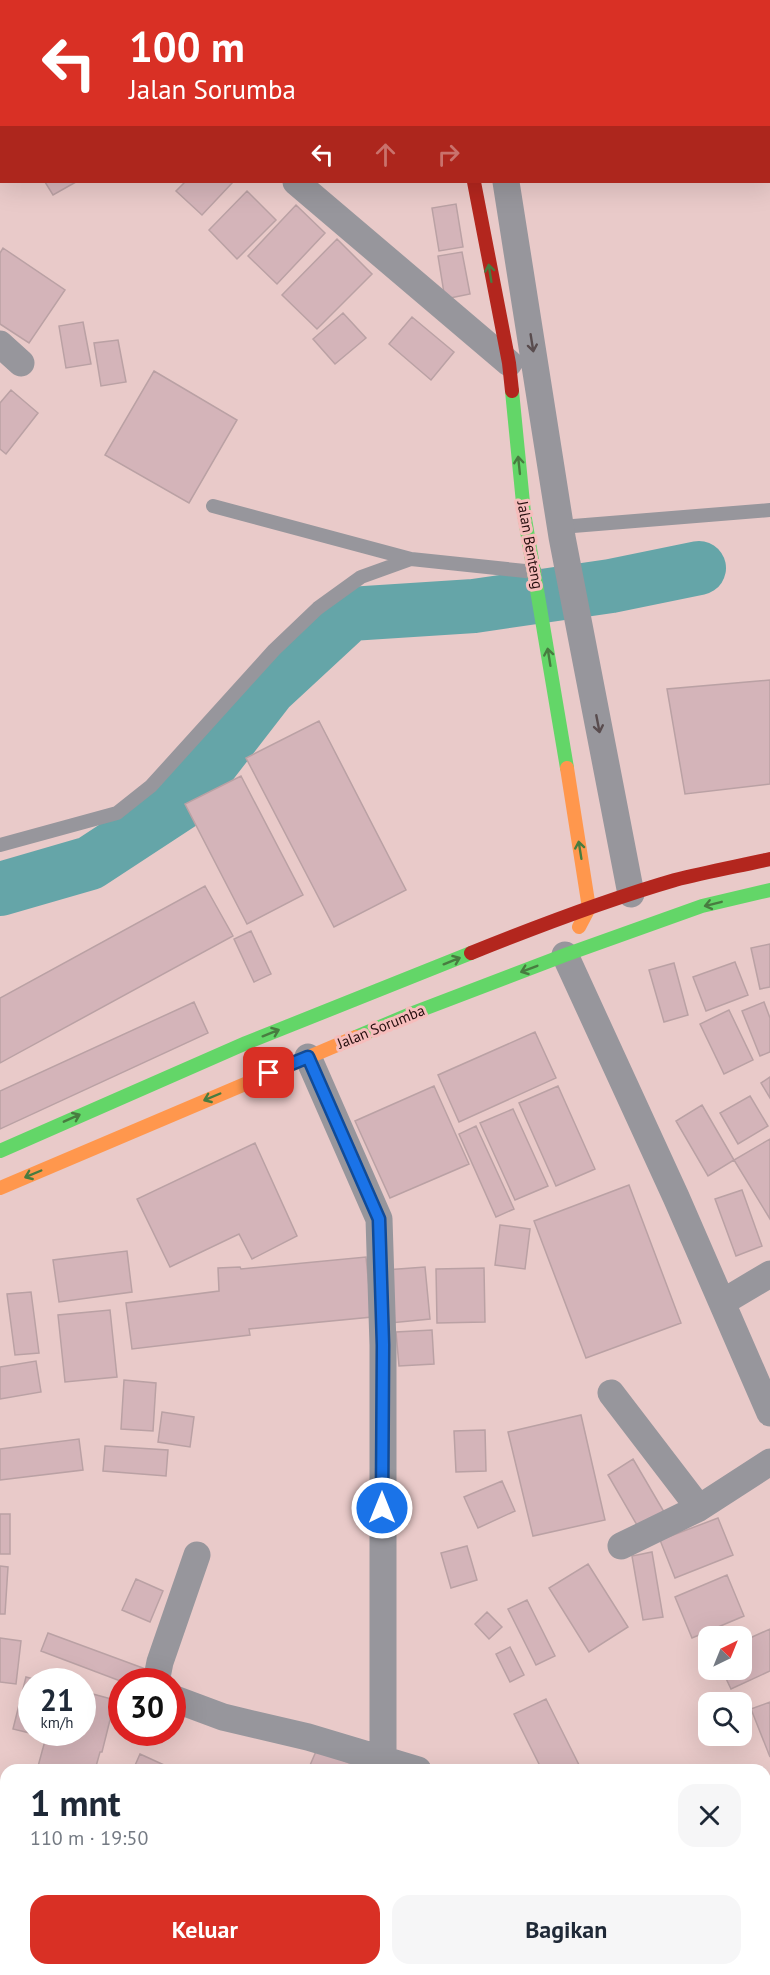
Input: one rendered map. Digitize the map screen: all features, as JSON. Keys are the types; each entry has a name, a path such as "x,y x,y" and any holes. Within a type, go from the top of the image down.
{"street":[{"path":"297,183 509,363"},
{"name":"Jalan Benteng","path":"474,183 509,363 524,513 589,908"},
{"path":"506,183 624,902"},
{"path":"0,344 21,363"},
{"path":"0,1151 246,1043 589,908 624,902 678,880 770,859"},
{"name":"Jalan Sorumba","path":"0,1188 413,1013 565,955 599,937 702,906 770,890"},
{"path":"589,908 565,955 723,1302 770,1413"},
{"path":"580,985 599,937"},
{"path":"308,1057 379,1219 383,1345 382,1759"},
{"path":"723,1302 770,1274"},
{"path":"611,1393 699,1508"},
{"path":"621,1546 699,1508 770,1462"},
{"path":"159,1668 197,1555"},
{"path":"186,1703 223,1717 308,1737 398,1764"}],"lane":[{"path":"213,506 411,559 536,579"},
{"path":"561,527 770,510"},
{"path":"0,845 117,813 151,786 274,650 318,608 361,577 411,559"}],"building":[{"path":"46,183 74,183 53,195"},
{"path":"184,183 232,183 202,215 176,191"},
{"path":"247,191 276,220 237,259 209,230"},
{"path":"456,204 463,247 439,251 432,208"},
{"path":"296,205 325,233 277,284 248,256"},
{"path":"337,239 372,274 317,329 282,295"},
{"path":"3,248 65,290 29,343 0,324 0,253"},
{"path":"462,252 470,294 445,299 438,256"},
{"path":"343,313 366,338 335,364 313,339"},
{"path":"412,317 454,352 431,380 389,344"},
{"path":"83,322 91,364 66,368 59,326"},
{"path":"118,340 126,382 101,386 94,343"},
{"path":"154,371 237,420 189,503 105,455"},
{"path":"11,390 38,413 6,454 0,449 0,403"},
{"path":"770,680 770,784 685,794 667,689"},
{"path":"319,721 406,890 334,927 246,758"},
{"path":"241,776 303,895 247,924 185,804"},
{"path":"205,886 233,936 0,1063 0,998"},
{"path":"251,931 271,974 254,982 234,939"},
{"path":"770,944 770,987 760,989 751,948"},
{"path":"735,962 748,995 706,1011 693,977"},
{"path":"674,963 688,1015 664,1022 649,970"},
{"path":"194,1002 208,1033 0,1129 0,1091"},
{"path":"764,1002 770,1018 770,1052 760,1056 742,1011"},
{"path":"729,1010 753,1060 724,1074 700,1024"},
{"path":"535,1032 556,1078 459,1122 438,1075"},
{"path":"770,1077 770,1098 761,1083"},
{"path":"434,1086 469,1164 390,1198 355,1121"},
{"path":"558,1086 595,1169 556,1186 519,1103"},
{"path":"750,1096 768,1126 738,1144 720,1113"},
{"path":"702,1105 734,1160 708,1176 676,1121"},
{"path":"513,1109 548,1186 515,1200 480,1123"},
{"path":"476,1126 514,1209 496,1217 459,1134"},
{"path":"770,1139 770,1219 734,1160"},
{"path":"255,1143 297,1236 252,1259 239,1234 170,1267 137,1199"},
{"path":"629,1185 681,1323 586,1358 534,1221"},
{"path":"742,1190 762,1246 736,1256 715,1199"},
{"path":"500,1225 530,1229 525,1269 495,1265"},
{"path":"127,1251 132,1292 59,1302 53,1260"},
{"path":"366,1257 372,1317 249,1329 250,1335 132,1349 126,1303 219,1291 218,1268 240,1267 241,1269"},
{"path":"425,1267 430,1319 390,1323 385,1270"},
{"path":"484,1268 485,1322 437,1323 436,1269"},
{"path":"31,1292 39,1353 15,1355 7,1294"},
{"path":"110,1310 117,1377 65,1382 58,1315"},
{"path":"432,1330 434,1364 399,1366 396,1332"},
{"path":"36,1361 41,1392 0,1399 0,1367"},
{"path":"124,1380 156,1383 153,1431 121,1429"},
{"path":"162,1412 194,1417 190,1447 158,1442"},
{"path":"581,1415 605,1520 533,1536 508,1432"},
{"path":"485,1430 486,1471 456,1472 454,1431"},
{"path":"79,1439 83,1470 0,1480 0,1449"},
{"path":"105,1446 168,1450 166,1476 103,1471"},
{"path":"633,1459 667,1517 641,1532 608,1475"},
{"path":"502,1481 515,1511 478,1528 464,1497"},
{"path":"0,1514 10,1514 10,1554 0,1554"},
{"path":"718,1518 733,1555 675,1578 660,1540"},
{"path":"467,1546 477,1580 451,1588 441,1553"},
{"path":"652,1552 663,1617 643,1620 632,1556"},
{"path":"588,1564 628,1627 589,1652 549,1588"},
{"path":"0,1566 8,1567 5,1614 0,1614"},
{"path":"727,1575 744,1616 720,1626 698,1626 698,1635 692,1638 675,1597"},
{"path":"136,1579 163,1591 150,1622 122,1610"},
{"path":"527,1600 555,1656 536,1665 508,1609"},
{"path":"487,1612 502,1627 489,1639 475,1624"},
{"path":"770,1629 770,1671 752,1679 752,1637"},
{"path":"48,1633 143,1668 108,1668 108,1676 96,1672 96,1668 86,1668 41,1651"},
{"path":"0,1638 21,1641 16,1684 0,1682"},
{"path":"510,1647 524,1675 510,1682 496,1654"},
{"path":"727,1680 750,1680 731,1689"},
{"path":"96,1695 108,1698 108,1728 97,1764 39,1764 44,1746 96,1746"},
{"path":"546,1699 578,1764 539,1764 514,1714"},
{"path":"770,1702 770,1757 752,1712 752,1709"},
{"path":"18,1709 18,1730 13,1729"},
{"path":"317,1749 351,1764 311,1764"},
{"path":"140,1754 162,1764 136,1764"}],"waterway":[{"path":"0,889 90,863 180,804 269,689 350,614 474,606 611,586 699,568"}],"traffic: fast":[{"path":"512,391 524,513 567,768"},
{"path":"356,1037 565,955 702,906 770,890"},
{"path":"0,1151 246,1043 471,953"}],"traffic: slow":[{"path":"567,768 589,908 579,927"},
{"path":"0,1188 356,1037"}],"traffic: jam":[{"path":"474,183 509,363 512,391"},
{"path":"471,953 572,914 649,888 687,877 770,859"}],"route":[{"path":"269,1073 308,1057 379,1219 383,1345 382,1508"}]}
